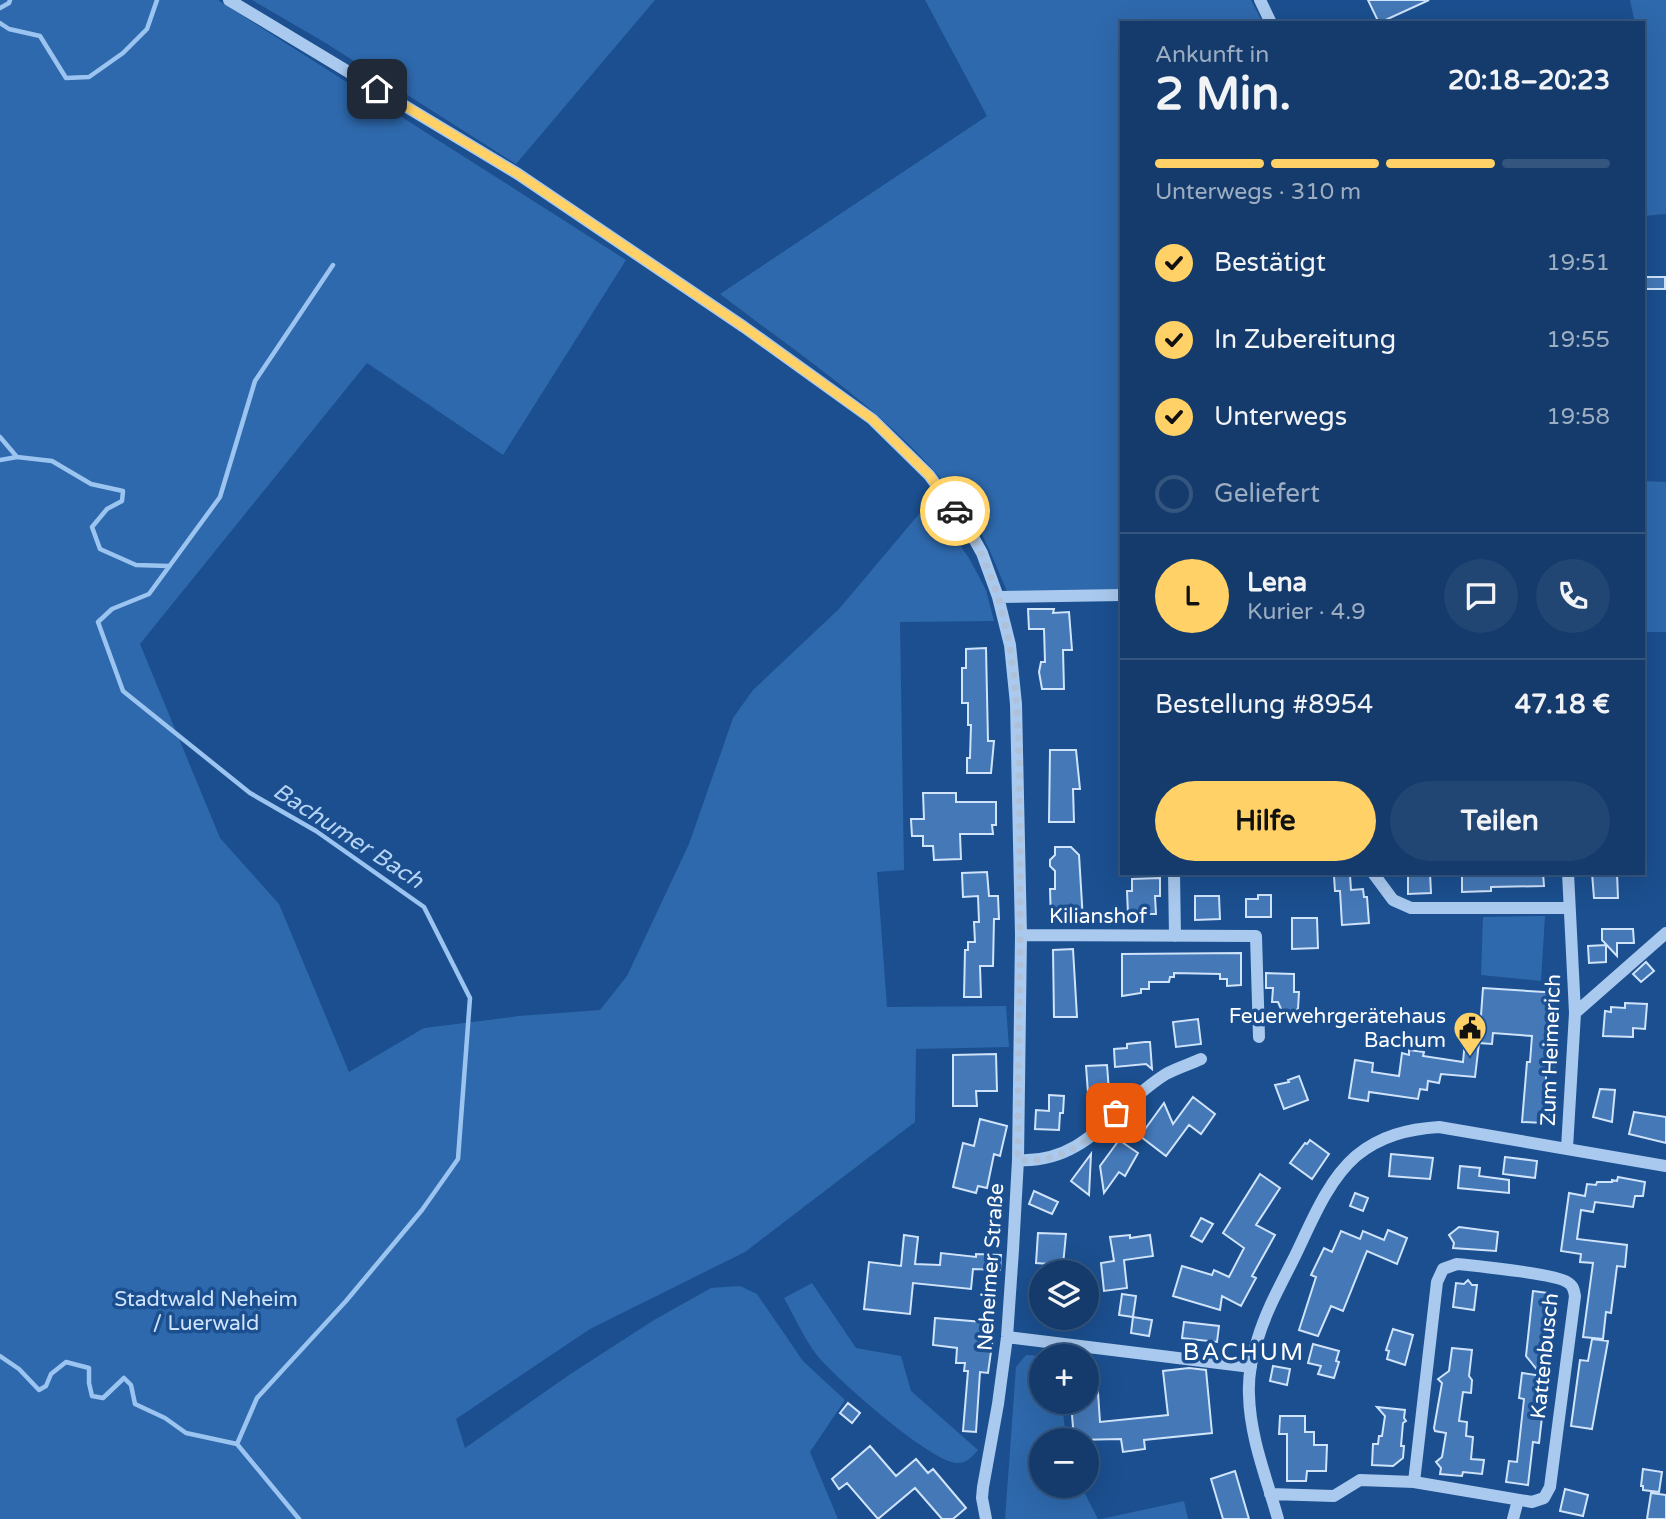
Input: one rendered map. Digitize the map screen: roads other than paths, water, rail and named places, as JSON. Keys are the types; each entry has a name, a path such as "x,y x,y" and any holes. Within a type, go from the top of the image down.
{"street":[{"name":"Neheimer Straße","path":"229,0 518,174 744,327 872,419 929,475 968,528 982,553 999,597 1010,645 1016,704 1021,935 1018,1160 1007,1337 982,1498 986,1519"},
{"path":"1260,0 1270,21"},
{"path":"999,597 1120,596"},
{"name":"Kilianshof","path":"1174,875 1175,936"},
{"path":"1374,875 1393,900 1411,908 1569,908"},
{"name":"Zum Heimerich","path":"1278,1519 1253,1427 1249,1395 1251,1367 1269,1308 1315,1214 1347,1166 1371,1145 1403,1131 1439,1127 1567,1148 1575,1013 1569,875"},
{"path":"1575,1013 1666,933"},
{"name":"Kilianshof","path":"1021,935 1256,936 1259,1037"},
{"path":"1018,1160 1047,1159 1078,1147 1166,1074 1201,1059"},
{"path":"1567,1148 1666,1166"},
{"name":"Kattenbusch","path":"1270,1494 1335,1496 1360,1480 1414,1482 1518,1500 1539,1501 1544,1498 1550,1487 1575,1296 1569,1283 1553,1278 1457,1264 1443,1269 1439,1275 1414,1482"},
{"path":"1007,1337 1251,1367"},
{"path":"1513,1519 1518,1500"}],"waterway":[{"path":"0,8 10,0"},
{"path":"0,23 9,29 40,36 66,78 89,77 123,53 147,29 157,0"},
{"name":"Bachumer Bach","path":"299,1519 237,1444 257,1398 346,1301 422,1210 458,1159 470,998 424,907 316,831 250,793 123,691 98,622 112,609 149,594 220,497 255,381 333,265"},
{"path":"0,437 17,457"},
{"path":"0,460 17,457 52,461 91,484 123,491 122,501 107,509 92,527 100,549 136,565 169,566"},
{"path":"0,1356 19,1369 39,1390 46,1386 51,1374 66,1362 89,1368 92,1396 103,1398 124,1378 131,1385 135,1404 165,1418 186,1433 237,1444"}],"place":[{"name":"Feuerwehrgerätehaus Bachum","path":"1470,1058"}],"district":[{"name":"BACHUM","path":"1244,1352"}],"park label":[{"name":"Stadtwald Neheim / Luerwald","path":"206,1311"}]}
